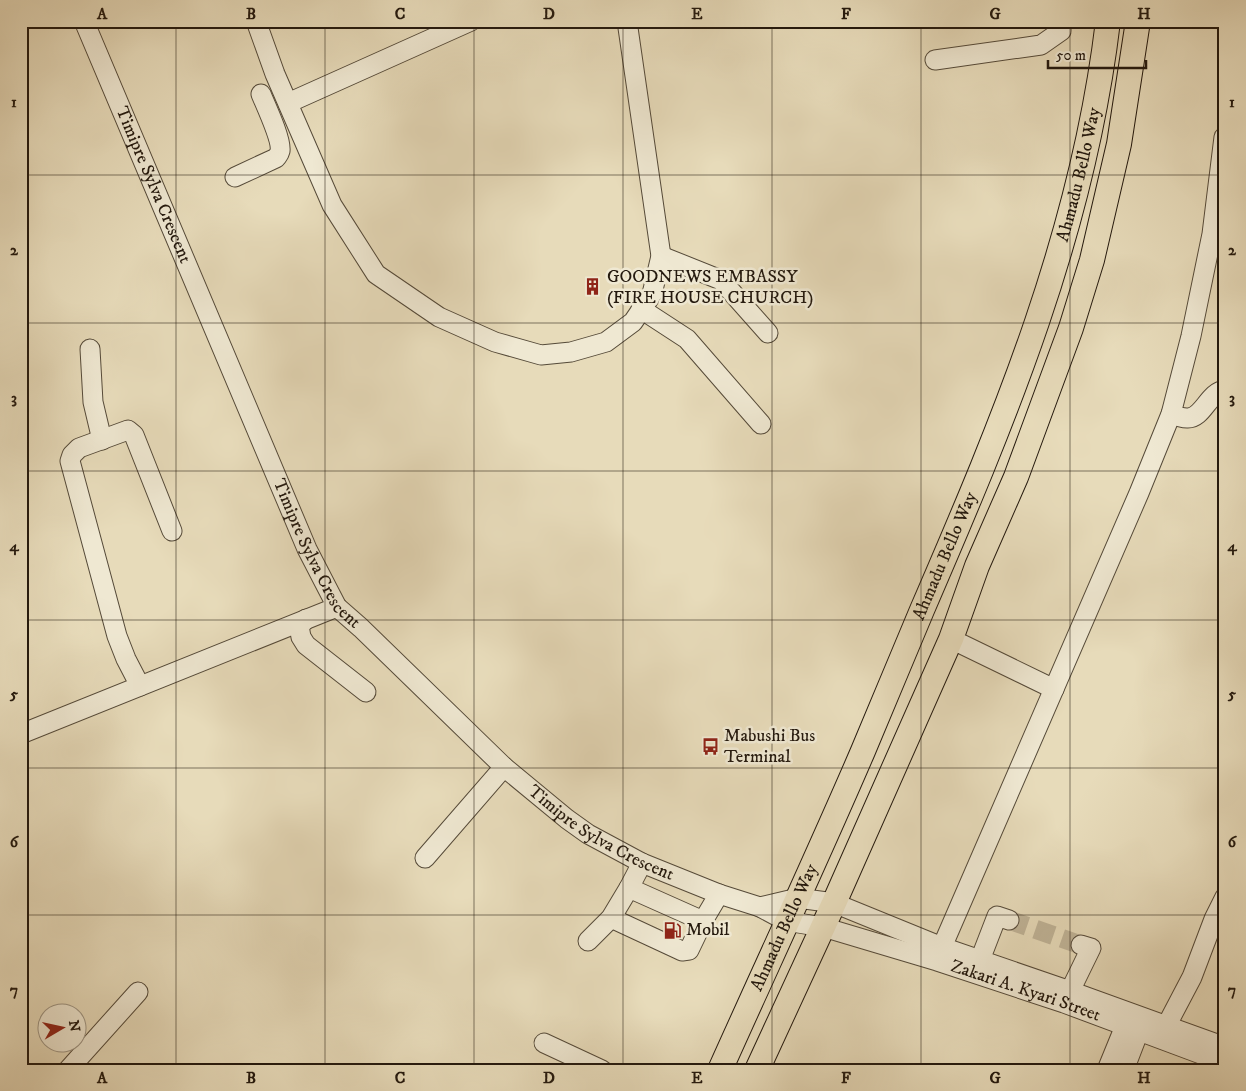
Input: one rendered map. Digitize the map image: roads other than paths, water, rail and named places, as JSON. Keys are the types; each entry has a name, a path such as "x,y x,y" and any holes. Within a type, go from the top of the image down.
{"main road":[{"name":"Ahmadu Bello Way","path":"720,1070 863,751 969,501 1035,330 1063,244 1080,178 1093,117 1108,21"},
{"name":"Ahmadu Bello Way","path":"757,1070 834,903 951,639 978,566 1023,458 1071,328 1092,260 1119,144 1138,21"}],"street":[{"name":"Timipre Sylva Crescent","path":"84,21 307,549 337,607 504,767 588,834 642,863 719,894 760,908 786,922 823,927"},
{"path":"256,21 295,120 332,205 376,274 439,317 495,342 542,355 572,352 606,342 632,322 652,294 661,256 627,21"},
{"path":"288,103 471,21"},
{"path":"935,60 1041,45 1061,31 1061,21"},
{"path":"234,176 278,156 280,152 275,129 261,94"},
{"path":"275,129 295,120"},
{"path":"942,947 1139,493 1171,414 1191,336 1212,234 1224,137"},
{"path":"661,256 721,280 768,333"},
{"path":"641,309 687,338 761,424"},
{"path":"90,348 93,402 102,440"},
{"path":"1171,414 1192,418 1202,410 1215,393 1225,390"},
{"path":"140,686 117,636 70,461 72,454 79,448 128,430 134,435 172,530"},
{"path":"21,734 337,607"},
{"path":"306,619 299,626 301,637 306,645 366,692"},
{"path":"951,639 1054,689"},
{"path":"425,858 504,767"},
{"path":"588,941 611,918 642,863"},
{"path":"629,888 703,921"},
{"path":"611,918 685,951 689,950 719,894"},
{"path":"1162,1033 1192,977 1214,919 1225,897"},
{"path":"760,908 798,898 834,903"},
{"name":"Zakari A. Kyari Street","path":"834,903 942,947 1070,991 1225,1063"},
{"path":"980,960 997,916 1009,920"},
{"name":"Zakari A. Kyari Street","path":"823,927 1064,1003 1132,1028 1225,1047"},
{"path":"1070,991 1091,948 1081,944"},
{"path":"68,1070 138,992"},
{"path":"1116,1068 1132,1028"},
{"path":"544,1044 602,1070"}],"tunnel":[{"path":"1009,920 1081,945"}],"place":[{"name":"GOODNEWS EMBASSY (FIRE HOUSE CHURCH)","path":"593,287"},
{"name":"Mabushi Bus Terminal","path":"710,746"},
{"name":"Mobil","path":"672,930"}]}
